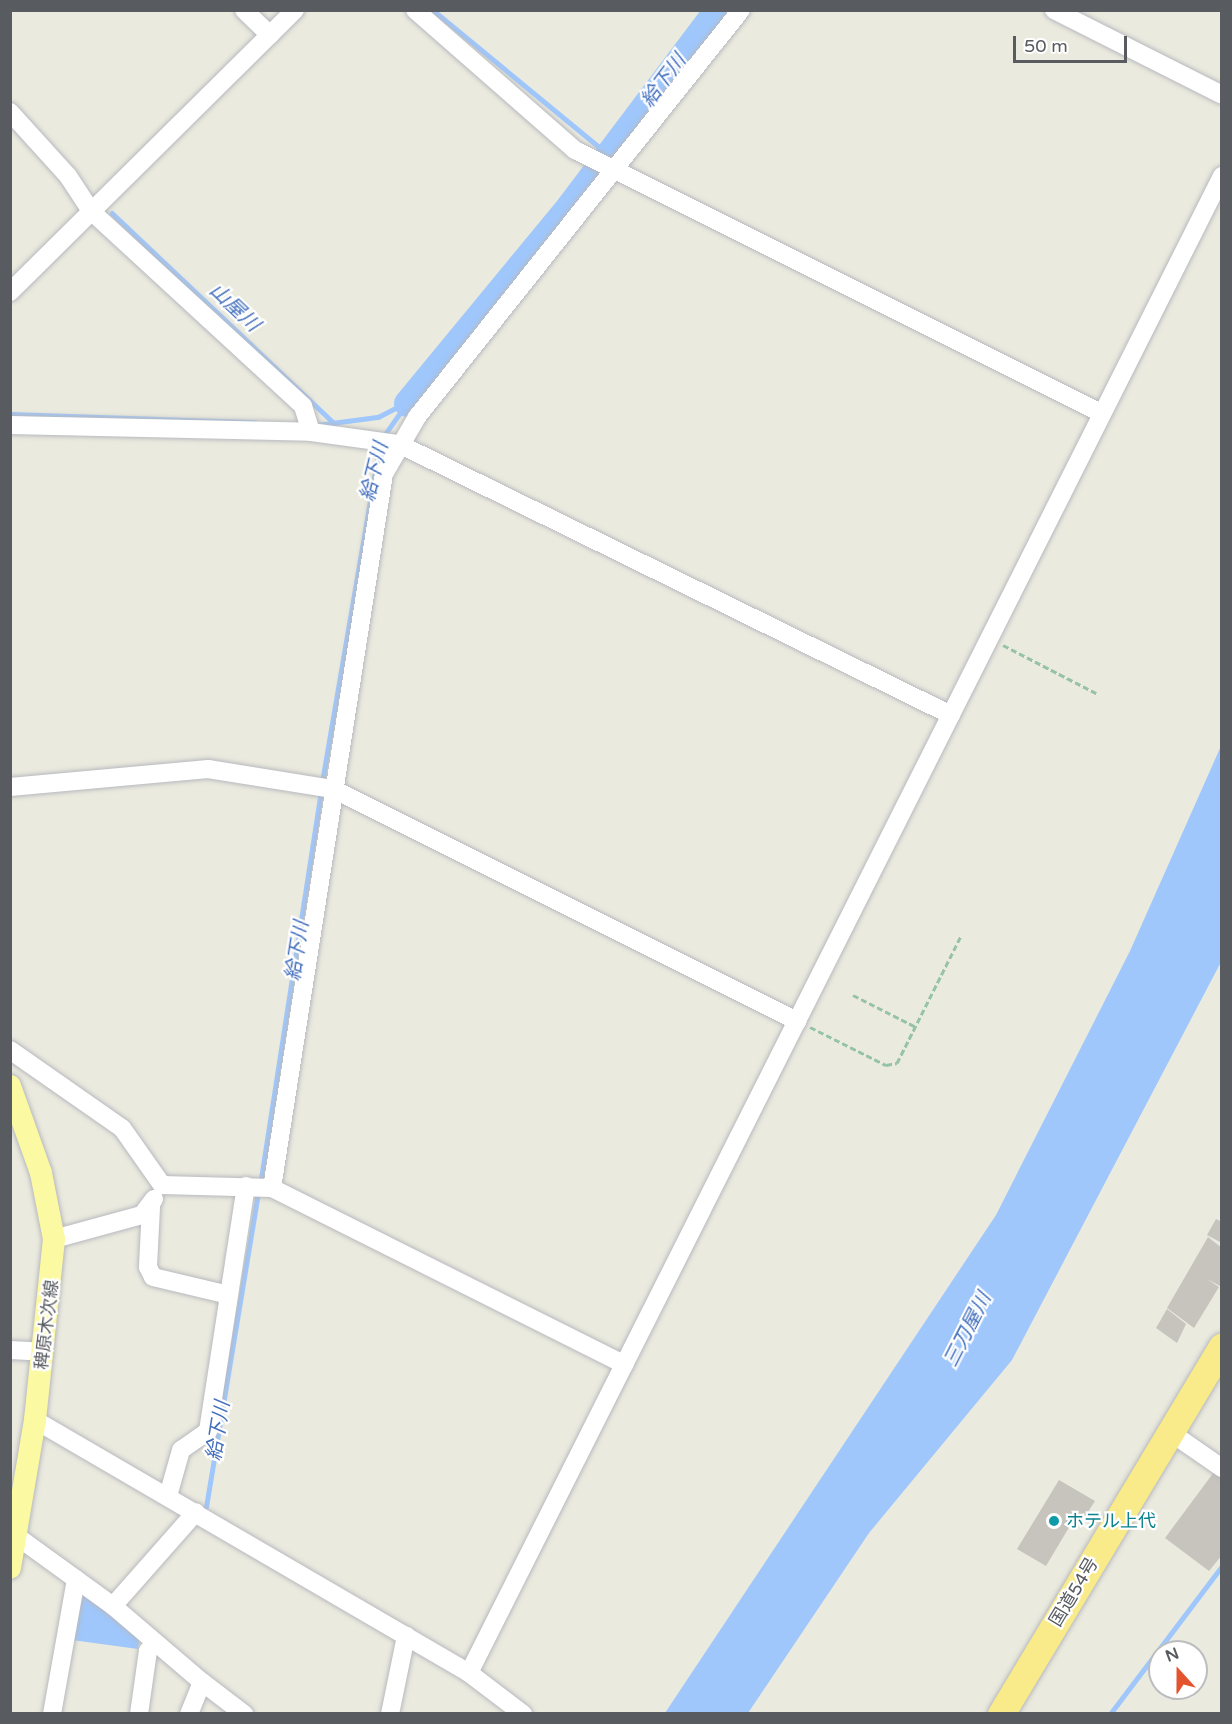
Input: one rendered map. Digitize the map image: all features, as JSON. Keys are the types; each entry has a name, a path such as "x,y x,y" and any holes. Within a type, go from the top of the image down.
{"highway":[{"name":"国道54号","path":"1001,1713 1221,1346"}],"main road":[{"name":"稗原木次線","path":"10,1568 35,1420 54,1239 41,1173 12,1095"}],"street":[{"path":"244,10 270,35"},
{"path":"10,292 295,10"},
{"path":"415,10 558,138 589,157 1101,413"},
{"path":"168,1496 181,1450 208,1431 230,1295 258,1187 325,787 384,474 395,443 612,168 741,10"},
{"path":"1054,10 1221,95"},
{"path":"10,112 68,176 91,211 303,406 311,426"},
{"path":"469,1673 1221,176"},
{"path":"10,425 311,426 370,440 395,443 951,715"},
{"path":"10,787 208,769 325,787 797,1021"},
{"path":"10,1050 122,1128 158,1183 151,1208 148,1267 153,1277 161,1283 230,1295"},
{"path":"158,1183 258,1187 624,1364"},
{"path":"54,1239 151,1208"},
{"path":"10,1350 43,1352"},
{"path":"35,1420 469,1673 523,1713"},
{"path":"1170,1432 1221,1468"},
{"path":"113,1606 196,1512"},
{"path":"15,1535 113,1606 202,1682 244,1713"},
{"path":"52,1713 76,1579"},
{"path":"390,1713 406,1636"},
{"path":"139,1713 148,1652 155,1642"},
{"path":"189,1713 202,1682"}],"path":[{"path":"989,638 1098,693"},
{"path":"797,1021 889,1065 900,1059 962,934"},
{"path":"853,995 916,1027"}],"water":[{"name":"三刀屋川","path":"1221,746 1221,962 1012,1360 869,1533 748,1713 665,1713 996,1215 1130,951"},
{"path":"85,1594 140,1634 138,1649 72,1640 78,1596"}],"building":[{"path":"1216,1219 1222,1222 1220,1242 1207,1235"},
{"path":"1208,1237 1222,1248 1222,1287 1207,1279 1219,1287 1194,1328 1167,1308"},
{"path":"1167,1309 1186,1324 1177,1343 1156,1328"},
{"path":"1214,1472 1222,1478 1222,1555 1209,1571 1165,1538"},
{"name":"ホテル上代","path":"1059,1480 1095,1501 1081,1523 1074,1519 1046,1566 1017,1549"}],"waterway":[{"path":"433,10 609,155"},
{"name":"給下川","path":"407,403 570,205 717,10"},
{"name":"山屋川","path":"112,213 335,424"},
{"name":"給下川","path":"383,437 407,403"},
{"name":"給下川","path":"317,425 378,417 404,404"},
{"name":"給下川","path":"10,414 255,422"},
{"name":"給下川","path":"322,782 380,444"},
{"name":"給下川","path":"260,1185 321,790"},
{"name":"給下川","path":"206,1507 258,1193"},
{"path":"1110,1714 1222,1566"}],"place":[{"name":"ホテル上代","path":"1054,1521"}]}
